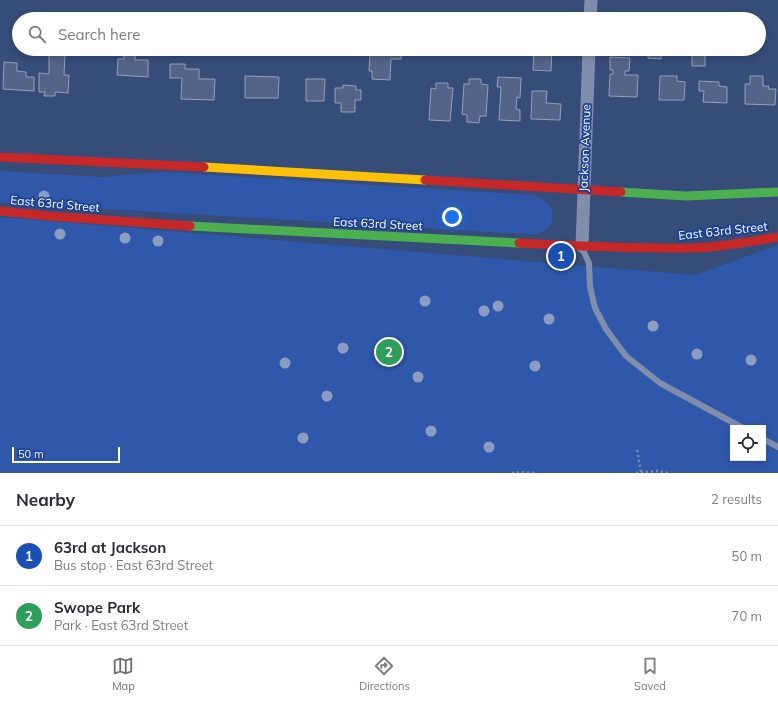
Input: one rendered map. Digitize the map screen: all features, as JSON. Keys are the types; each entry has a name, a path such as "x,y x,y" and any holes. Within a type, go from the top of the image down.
{"main road":[{"path":"0,157 159,164 686,196 778,192"},
{"name":"East 63rd Street","path":"0,211 188,226 582,246 694,248 747,243 778,237"}],"street":[{"path":"590,12 591,0"},
{"name":"Jackson Avenue","path":"582,246 589,56"}],"lane":[{"path":"582,246 589,263 590,288 595,308 606,329 626,356 660,382 738,425"},
{"path":"766,440 778,447"}],"path":[{"path":"637,450 641,472"},
{"path":"636,473 656,471 668,473"},
{"path":"512,473 534,473"}],"shaded area":[{"path":"0,171 103,177 163,172 534,195 549,205 553,214 550,226 547,229 538,234 530,234 8,203 0,202"},
{"path":"0,217 695,275 778,245 778,473 0,473"}],"building":[{"path":"49,56 65,56 64,75 69,75 68,93 55,92 55,96 44,96 45,92 39,92 39,73 49,74"},
{"path":"124,56 135,56 135,60 148,60 148,77 117,75 118,59 124,59"},
{"path":"370,56 401,56 401,59 391,59 390,80 372,79 372,71 369,71"},
{"path":"534,56 552,56 551,71 533,70"},
{"path":"648,56 661,56 661,59 648,58"},
{"path":"692,56 705,56 705,66 692,66"},
{"path":"610,57 630,58 629,71 625,71 625,75 638,75 637,97 609,96 610,74 613,74 613,70 610,70"},
{"path":"4,62 17,63 17,71 26,72 26,77 34,77 34,91 3,89"},
{"path":"170,64 185,64 185,69 199,69 199,79 215,79 214,100 181,99 182,78 170,78"},
{"path":"245,76 279,77 278,98 245,98"},
{"path":"660,76 677,76 677,81 685,82 684,100 659,100"},
{"path":"750,76 763,76 763,86 769,86 768,89 776,89 775,105 745,104 745,84 750,84"},
{"path":"498,77 521,78 520,98 517,97 516,109 520,110 520,121 499,120 501,87 497,87"},
{"path":"306,79 325,79 324,101 306,101"},
{"path":"469,79 481,79 481,84 488,85 486,116 480,116 479,123 467,122 467,115 462,114 464,84 469,84"},
{"path":"699,81 719,82 719,86 727,87 727,103 703,102 704,91 699,91"},
{"path":"436,83 448,83 448,88 453,88 450,121 429,120 431,88 436,89"},
{"path":"343,85 356,86 356,90 361,90 361,100 355,100 355,112 341,112 341,103 335,103 335,88 343,88"},
{"path":"532,91 547,91 546,103 561,104 560,120 531,119"}],"traffic: fast":[{"path":"621,192 686,196 778,192"},
{"path":"190,226 519,243"}],"traffic: slow":[{"path":"204,167 425,180"}],"traffic: jam":[{"path":"0,157 204,167"},
{"path":"425,180 621,192"},
{"path":"0,211 190,226"},
{"path":"519,243 628,248 693,248 778,237"}],"place":[{"name":"63rd at Jackson","path":"561,256"},
{"name":"Swope Park","path":"389,352"}]}
